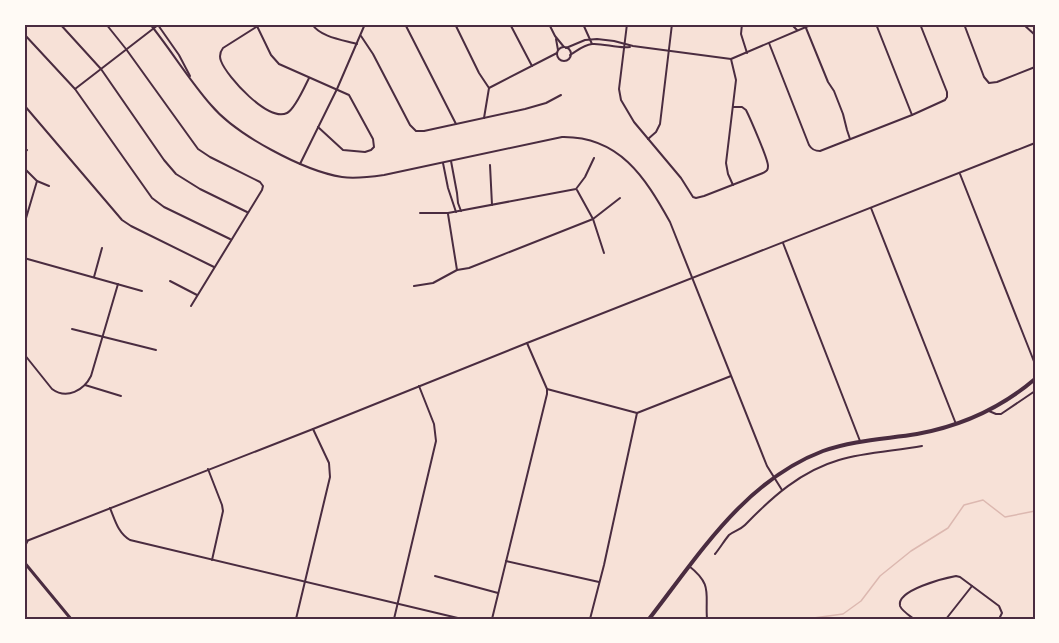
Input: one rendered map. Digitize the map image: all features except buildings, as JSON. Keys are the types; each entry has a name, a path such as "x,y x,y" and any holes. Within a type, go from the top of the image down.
{"main road":[{"path":"649,619 689,566 741,504 773,478 797,463 823,451 860,441 916,434 956,424 1005,401 1035,378"}],"street":[{"path":"60,24 101,69 176,174 248,213"},
{"path":"106,24 198,149 210,158 263,184 263,188 191,306"},
{"path":"150,24 211,106 230,124 300,164 337,176 363,178 384,175 562,137 592,140 617,153 631,165 652,191 670,222 766,466 782,490"},
{"path":"75,89 158,24 179,55 192,81"},
{"path":"261,24 223,48 220,53 222,63 247,94 274,112 285,114 293,107 309,78"},
{"path":"312,24 323,34 357,44"},
{"path":"300,164 337,89 365,24"},
{"path":"405,24 456,124"},
{"path":"455,24 489,88 484,118"},
{"path":"510,24 532,66"},
{"path":"549,24 555,36 560,59"},
{"path":"583,24 592,44"},
{"path":"627,24 619,94 634,122 681,178 693,197 699,198 763,174 768,167 746,110 742,107 733,107"},
{"path":"648,139 656,132 660,124 672,24"},
{"path":"742,24 741,33 747,52"},
{"path":"791,24 798,31"},
{"path":"489,88 565,47 590,39 730,59 813,24"},
{"path":"769,43 809,145 816,151 912,115 941,103 947,97 920,24"},
{"path":"964,24 984,77 989,82 997,82 1035,67"},
{"path":"1023,24 1035,35"},
{"path":"257,25 276,61 281,65 344,91 350,96 373,139 374,147 365,152 341,149 318,127"},
{"path":"876,25 912,115"},
{"path":"806,27 828,82 834,91 850,139"},
{"path":"24,34 75,89 152,198 164,207 231,240"},
{"path":"361,36 413,128 421,131 525,109 546,103 561,95"},
{"path":"555,36 570,51 570,55"},
{"path":"548,58 566,60 570,55 592,44 624,48 633,46"},
{"path":"730,59 736,80 726,163 733,185"},
{"path":"24,105 122,220 214,267"},
{"path":"316,132 324,134"},
{"path":"24,547 26,541 1035,143"},
{"path":"420,213 447,213 576,189 594,158"},
{"path":"451,161 458,211"},
{"path":"443,163 448,188 458,211"},
{"path":"490,165 492,205"},
{"path":"24,168 37,181 49,186"},
{"path":"959,173 1035,364"},
{"path":"24,225 37,181"},
{"path":"576,189 593,219 604,254"},
{"path":"414,286 433,283 457,270 469,268 593,219 620,198"},
{"path":"871,208 956,424"},
{"path":"447,213 457,270"},
{"path":"783,243 860,441"},
{"path":"94,278 102,248"},
{"path":"24,258 142,291"},
{"path":"170,281 197,296"},
{"path":"24,354 57,392 67,394 76,392 92,376 118,284"},
{"path":"72,329 156,350"},
{"path":"492,619 547,389 527,343"},
{"path":"547,389 638,412 731,376"},
{"path":"85,385 121,396"},
{"path":"394,619 436,441 434,424 420,386"},
{"path":"988,410 1001,414 1035,391"},
{"path":"590,619 638,412"},
{"path":"296,619 330,477 329,464 314,429"},
{"path":"715,554 732,533 742,528 782,490 813,470 839,460 922,446"},
{"path":"208,469 223,511 212,560"},
{"path":"110,508 121,532 130,540 462,619"},
{"path":"506,561 599,582"},
{"path":"24,562 71,619"},
{"path":"689,566 706,584 707,619"},
{"path":"435,576 498,593"},
{"path":"914,619 902,609 900,605 902,597 910,590 956,576 999,606 1002,613 999,619"},
{"path":"946,619 972,586"}],"waterway":[{"path":"806,619 843,614 861,601 880,576 911,551 948,528 964,505 983,500 1005,517 1035,511"}]}
